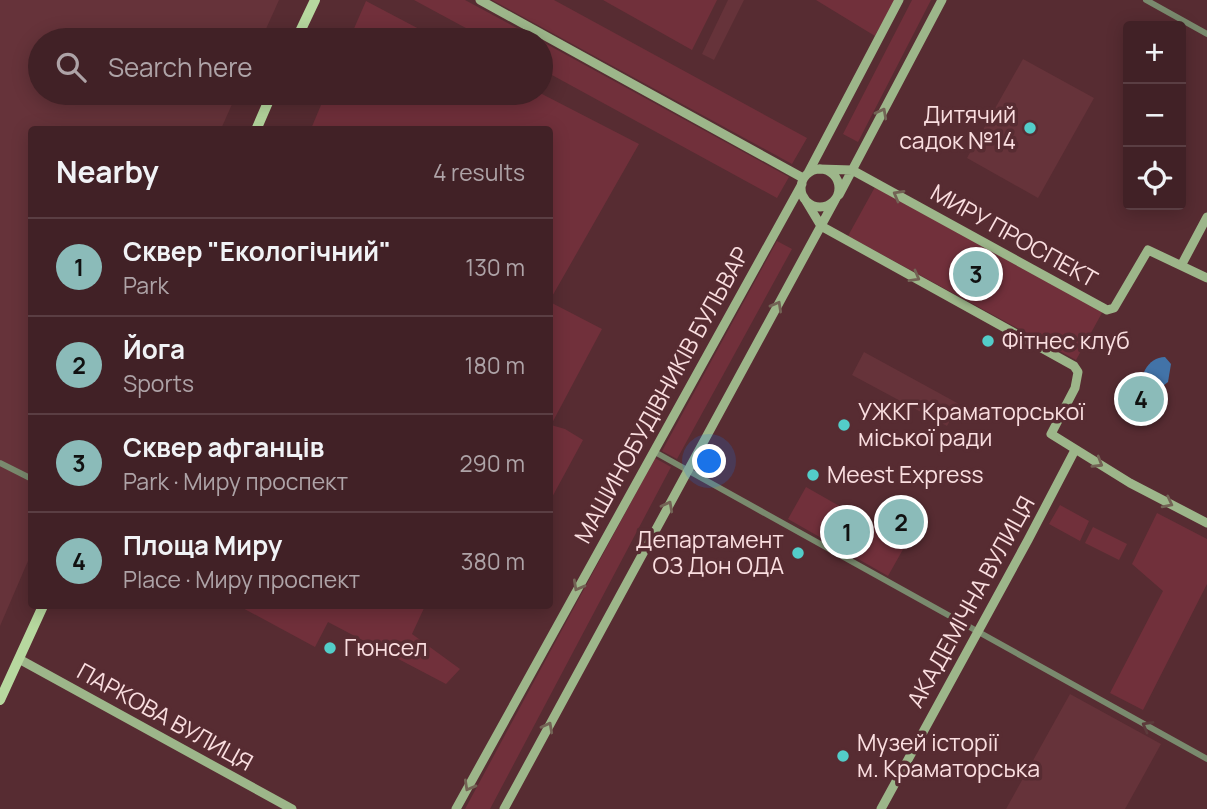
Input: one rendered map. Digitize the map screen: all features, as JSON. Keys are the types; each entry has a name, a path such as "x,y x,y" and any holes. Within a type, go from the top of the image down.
{"main road":[{"path":"302,28 315,0"},
{"path":"258,126 267,105"},
{"path":"0,700 42,609"}],"street":[{"path":"480,0 531,28"},
{"name":"МАШИНОБУДІВНИКІВ БУЛЬВАР","path":"456,809 804,178 899,0"},
{"path":"504,809 942,0"},
{"path":"1146,0 1207,34"},
{"path":"553,40 804,178"},
{"path":"803,196 818,206 830,204 837,197 839,188 835,177 825,170 819,169 804,178"},
{"name":"МИРУ ПРОСПЕКТ","path":"819,169 852,170 1107,310 1114,308 1148,250 1203,276"},
{"path":"804,178 803,196 821,226 1074,366 1078,372 1075,388 1051,434 1130,483 1207,523"},
{"path":"1182,264 1207,217"},
{"name":"АКАДЕМІЧНА ВУЛИЦЯ","path":"881,809 1075,450"},
{"path":"653,451 1207,759"},
{"path":"0,463 28,477"},
{"name":"ПАРКОВА ВУЛИЦЯ","path":"19,659 292,809"}],"shaded area":[{"path":"0,0 279,0 266,28 28,28 28,105 232,105 222,126 28,126 28,561 0,626"},
{"path":"414,0 465,0 517,28 466,28"},
{"path":"492,0 554,0 807,138 792,164 553,33 553,28 543,28"},
{"path":"603,0 717,0 692,50"},
{"path":"728,0 744,0 714,60 702,54"},
{"path":"816,0 895,0 875,36"},
{"path":"912,0 931,0 858,142 843,134"},
{"path":"366,1 417,28 354,28"},
{"path":"553,48 789,177 777,198 553,76"},
{"name":"Дитячий садок №14","path":"1023,59 1094,98 1038,198 967,158"},
{"path":"553,100 639,144 553,295 553,126 312,126 321,105 553,105"},
{"path":"875,187 1103,311 1076,360 848,236"},
{"path":"777,241 792,249 677,459 662,451"},
{"path":"553,304 602,329 553,421"},
{"path":"864,352 959,404 947,426 852,375"},
{"path":"553,426 565,429 583,440 553,495"},
{"path":"655,458 671,467 490,809 465,809"},
{"path":"806,487 906,544 888,576 788,519"},
{"path":"1060,505 1089,521 1080,541 1049,524"},
{"path":"1157,513 1207,539 1207,584 1143,710 1110,693 1163,591 1132,564"},
{"path":"1093,527 1127,544 1119,560 1085,543"},
{"path":"245,609 424,609 412,634 460,669 446,684 328,622 315,647"},
{"path":"1070,694 1161,744 1125,809 1006,809"}],"water":[{"path":"1165,357 1171,364 1168,382 1155,392 1146,392 1142,381 1145,369 1153,360"}],"place":[{"name":"Дитячий садок №14","path":"1030,128"},
{"name":"Сквер афганців","path":"976,274"},
{"name":"Фітнес клуб","path":"988,341"},
{"name":"Площа Миру","path":"1141,399"},
{"name":"УЖКГ Краматорської міської ради","path":"844,425"},
{"name":"Meest Express","path":"813,475"},
{"name":"Йога","path":"901,522"},
{"name":"Сквер \"Екологічний\"","path":"847,532"},
{"name":"Департамент ОЗ Дон ОДА","path":"798,553"},
{"name":"Гюнсел","path":"330,648"},
{"name":"Музей історії м. Краматорська","path":"843,756"}]}
